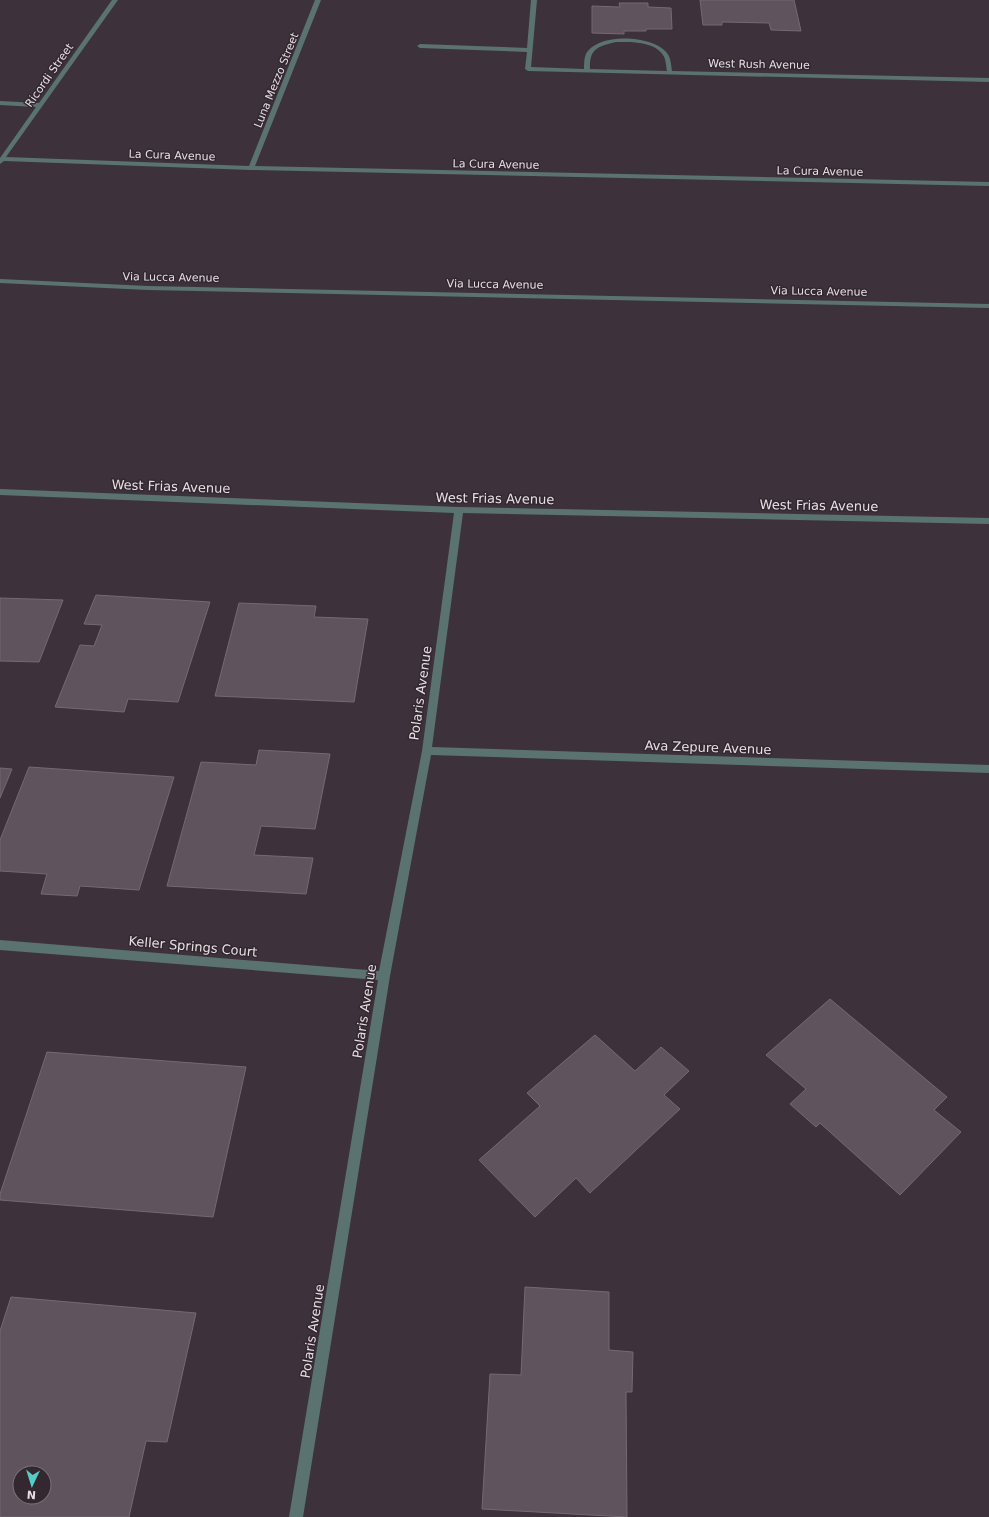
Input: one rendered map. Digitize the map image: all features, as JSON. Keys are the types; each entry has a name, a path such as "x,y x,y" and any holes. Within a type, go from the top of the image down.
{"street":[{"name":"Ricordi Street","path":"1,161 115,0"},
{"name":"Luna Mezzo Street","path":"251,168 318,0"},
{"path":"420,46 529,50 534,0"},
{"path":"587,70 588,55 595,47 615,41 630,40 656,47 666,54 670,72"},
{"name":"West Rush Avenue","path":"529,50 528,69 989,80"},
{"path":"0,103 41,105"},
{"name":"La Cura Avenue","path":"1,161 989,184"},
{"name":"Via Lucca Avenue","path":"0,281 156,288 989,306"},
{"name":"West Frias Avenue","path":"0,492 459,510 989,521"},
{"name":"Polaris Avenue","path":"296,1517 384,976 427,751 459,510"},
{"name":"Ava Zepure Avenue","path":"427,751 989,769"},
{"name":"Keller Springs Court","path":"0,945 384,976"}],"building":[{"path":"700,0 794,0 801,31 771,30 769,23 722,22 722,25 703,25"},
{"path":"619,3 648,3 648,7 671,8 672,29 624,31 624,34 592,33 592,6 620,7"},
{"path":"96,595 210,602 178,702 128,699 124,712 55,707 80,645 94,646 102,625 84,624"},
{"path":"0,598 63,600 39,662 0,661"},
{"path":"239,603 316,606 314,617 368,619 354,702 215,696"},
{"path":"259,750 330,754 315,829 261,826 254,855 313,858 306,894 167,886 201,762 256,765"},
{"path":"29,767 174,777 139,890 80,886 77,896 41,894 47,874 0,871 0,840"},
{"path":"0,768 12,769 0,798"},
{"path":"830,999 947,1097 934,1110 961,1132 900,1195 820,1123 816,1127 790,1104 806,1089 766,1055"},
{"path":"595,1035 635,1071 661,1047 689,1071 664,1095 680,1109 590,1193 576,1178 535,1217 479,1160 540,1106 527,1093"},
{"path":"47,1052 246,1067 213,1217 0,1200 0,1194"},
{"path":"525,1287 609,1292 609,1350 633,1352 632,1392 626,1392 627,1517 482,1509 490,1374 521,1375"},
{"path":"11,1297 196,1313 167,1442 146,1441 129,1517 0,1517 0,1331"}]}
